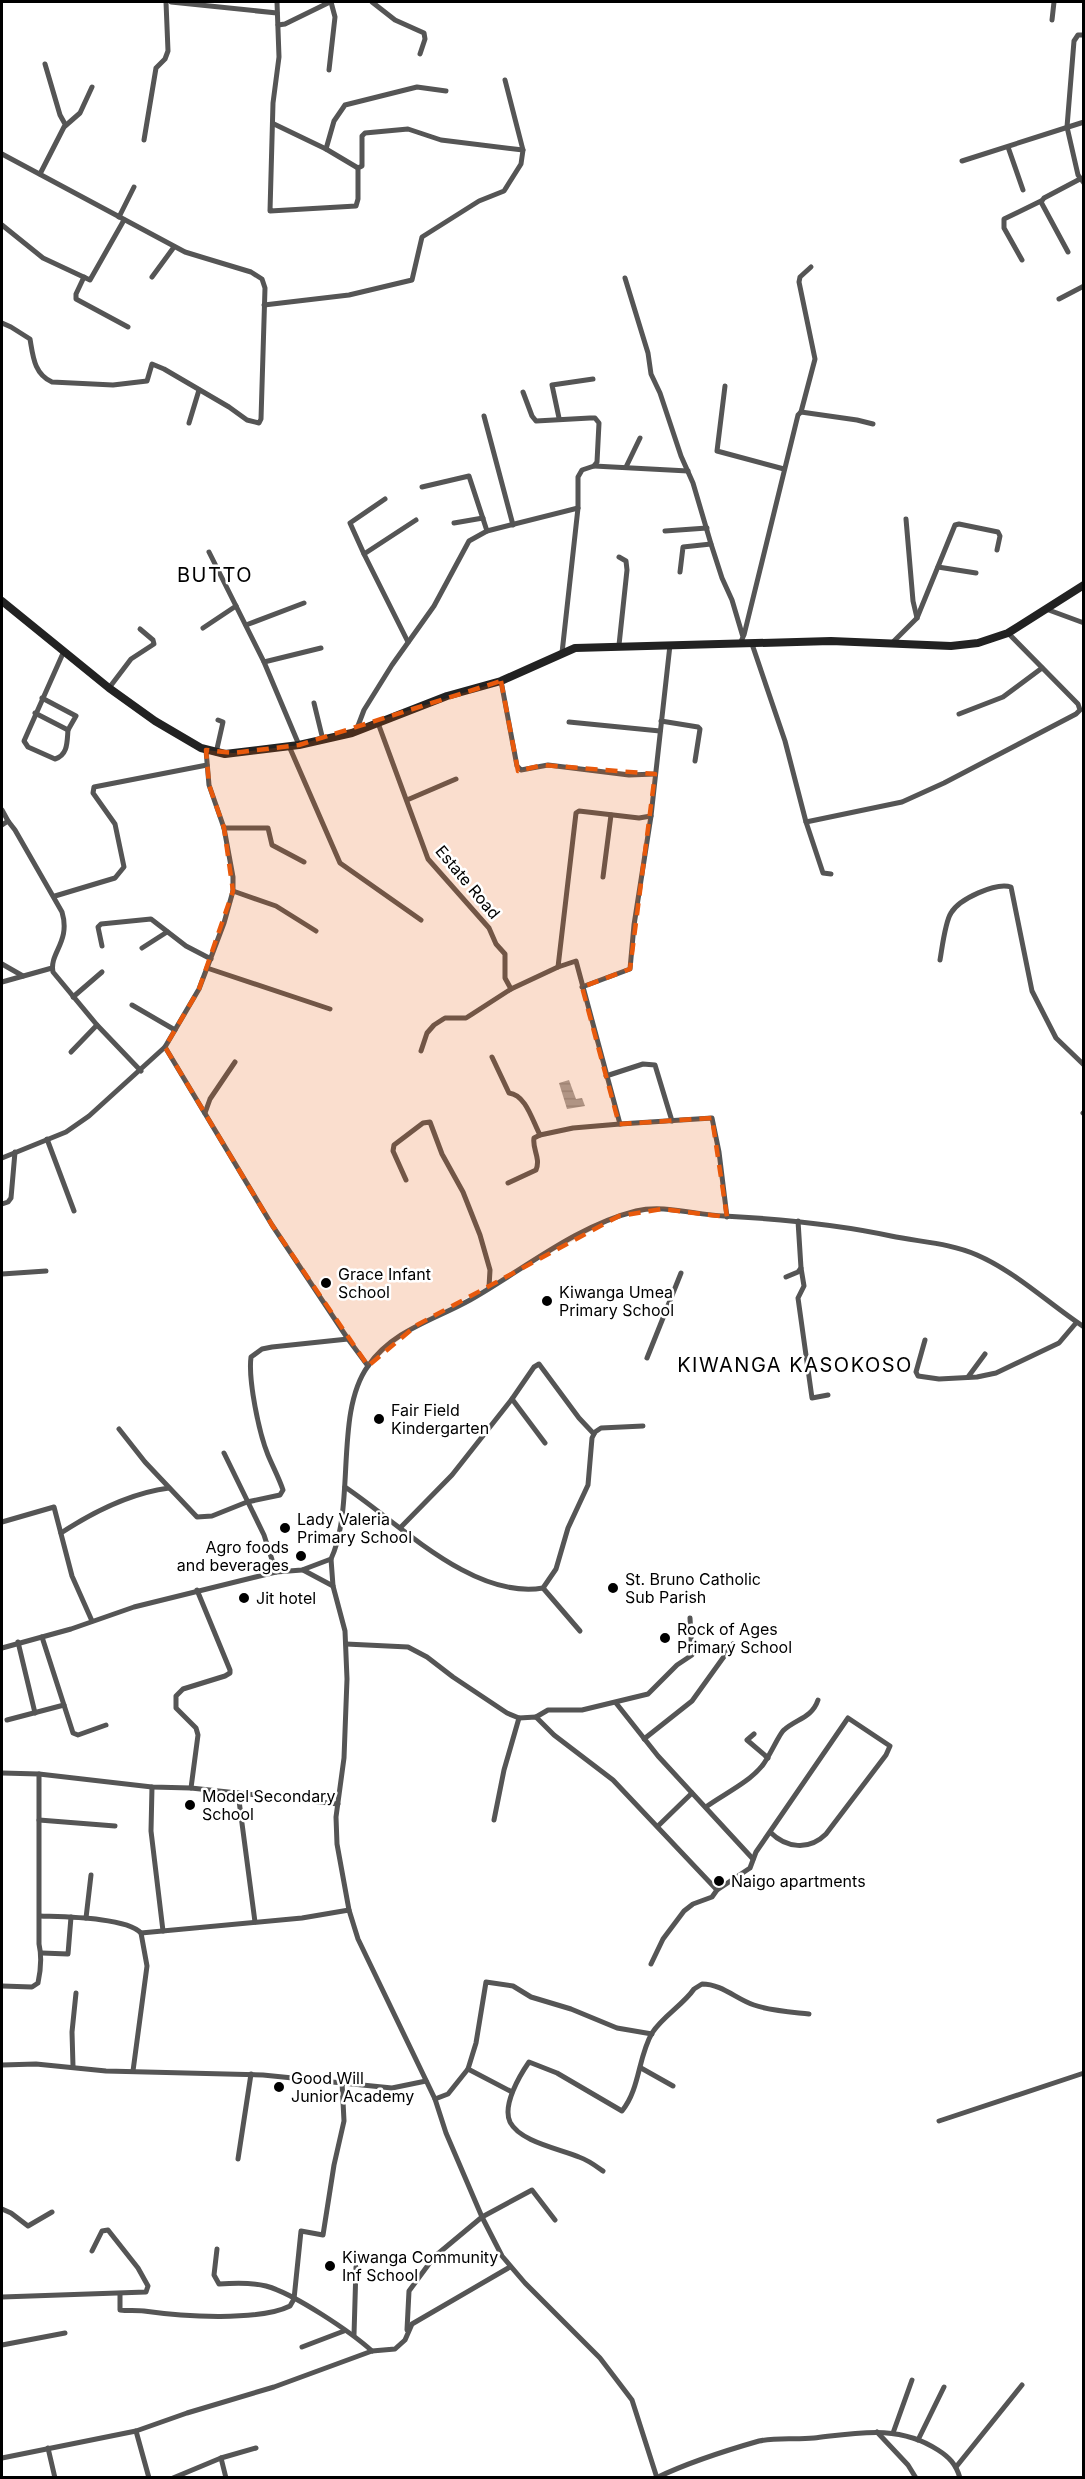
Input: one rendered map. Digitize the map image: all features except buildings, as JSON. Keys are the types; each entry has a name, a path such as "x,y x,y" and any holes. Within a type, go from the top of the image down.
{"street":[{"path":"144,140 156,68 165,59 168,51 166,2"},
{"path":"171,2 216,4 278,13"},
{"path":"277,2 279,57 273,103 270,211 354,207 358,202 358,168 362,166 363,134 412,129 450,141 523,150"},
{"path":"278,26 331,2 334,17 329,70"},
{"path":"372,2 395,20 424,33 425,39 420,54"},
{"path":"1052,20 1054,2"},
{"path":"1022,260 1004,228 1004,219 1082,181 1067,127 1074,41 1078,35 1083,35"},
{"path":"45,64 58,110 65,124"},
{"path":"264,305 348,295 412,280 422,237 479,201 504,191 521,164 523,150 505,80"},
{"path":"40,174 65,124 80,113 92,87"},
{"path":"326,149 334,121 345,105 417,87 446,91"},
{"path":"962,161 1083,122"},
{"path":"274,124 326,149 358,168"},
{"path":"1008,147 1023,190"},
{"path":"2,154 174,247 191,255 258,275 265,284 260,422 249,422 239,413 152,364 147,381 113,385 52,382 44,378 36,368 30,339 2,323"},
{"path":"2,225 43,258 89,280 92,279 122,219 134,187"},
{"path":"1041,201 1042,209 1068,252"},
{"path":"152,277 174,247"},
{"path":"741,641 796,418 801,412 815,359 799,282 800,277 811,267"},
{"path":"84,277 76,299 128,327"},
{"path":"625,278 648,352 651,374 660,393 707,528 724,584 732,600 741,641"},
{"path":"1059,299 1083,286"},
{"path":"559,418 552,385 593,379"},
{"path":"725,387 717,451 784,469"},
{"path":"189,423 199,390"},
{"path":"523,392 534,420 595,418 598,421 597,462 594,466"},
{"path":"801,412 873,424"},
{"path":"484,416 513,525"},
{"path":"626,467 640,438"},
{"path":"562,652 578,508 579,472 594,466 687,471"},
{"path":"422,487 469,476 487,531"},
{"path":"385,499 350,523 408,642"},
{"path":"356,731 364,710 434,606 466,544 475,536 487,531 578,508"},
{"path":"454,523 483,518"},
{"path":"906,519 913,601 917,618"},
{"path":"364,554 416,520"},
{"path":"892,643 917,618 954,528 958,524 998,532 1000,536 997,550"},
{"path":"666,531 707,528"},
{"path":"680,572 683,547 711,544"},
{"path":"209,552 264,662 299,745"},
{"path":"619,557 626,561 627,570 619,645"},
{"path":"938,567 976,573"},
{"path":"2,601 109,688 178,736 216,753 252,752 299,745 356,731 447,696 501,681 575,648 741,641 752,644 831,641 967,645 988,641 1008,633 1083,585"},
{"path":"246,625 304,603"},
{"path":"203,628 236,606"},
{"path":"1046,609 1083,623"},
{"path":"109,688 131,659 154,644 153,640 140,629"},
{"path":"806,822 902,802 944,783 1077,714 1080,710 1078,704 1008,633"},
{"path":"752,644 785,741 806,822 823,873 831,874"},
{"path":"582,987 630,969 634,925 651,816 670,645"},
{"path":"264,662 321,648"},
{"path":"42,698 76,716 68,730 67,744 59,758 55,759 28,747 24,741 35,713 42,698 64,651"},
{"path":"959,714 1003,697 1042,668"},
{"path":"501,681 517,766 521,770 548,765 629,775 655,774"},
{"path":"314,703 324,740"},
{"path":"35,713 68,730"},
{"path":"216,753 224,722 218,720"},
{"path":"661,721 695,726 700,729 695,761"},
{"path":"569,722 660,731"},
{"name":"Estate Road","path":"378,723 428,859 477,914 505,954 505,978 511,989"},
{"path":"289,746 340,863 421,920"},
{"path":"2,1158 79,1125 165,1047 199,989 232,891 232,868 224,828 211,796 206,750"},
{"path":"55,896 115,878 124,867 115,824 93,793 94,787 207,765"},
{"path":"407,800 456,779"},
{"path":"2,810 55,896 62,912 66,927 52,968"},
{"path":"558,967 575,815 579,811 639,818 651,816"},
{"path":"603,877 611,815"},
{"path":"2,825 8,821"},
{"path":"224,828 268,828 272,845 304,862"},
{"path":"940,960 951,913 970,897 985,890 1011,886 1032,991 1056,1038 1083,1065"},
{"path":"232,891 276,906 316,932"},
{"path":"102,946 98,927 101,924 151,920 186,946 211,959"},
{"path":"142,948 167,932"},
{"path":"422,1051 427,1033 445,1018 466,1018 511,989 576,961 620,1124"},
{"path":"2,964 23,976"},
{"path":"2,982 52,968"},
{"path":"52,968 97,1025 141,1071"},
{"path":"207,968 330,1009"},
{"path":"73,997 102,972"},
{"path":"132,1005 175,1030"},
{"path":"71,1052 97,1025"},
{"path":"165,1047 260,1206 368,1366"},
{"path":"492,1057 509,1093 517,1094 523,1099 540,1135"},
{"path":"205,1113 210,1099 235,1062"},
{"path":"606,1076 644,1064 655,1065 672,1121"},
{"path":"508,1183 536,1170 539,1164 533,1144 534,1138 540,1135 573,1128 620,1124 640,1125 712,1118 727,1203 727,1217"},
{"path":"406,1180 393,1151 394,1145 423,1123 430,1122 442,1154 463,1192 480,1235 490,1270 489,1287"},
{"path":"47,1139 74,1211"},
{"path":"2,1203 8,1202 11,1198 15,1152"},
{"path":"960,2478 957,2466 949,2457 918,2440 894,2433 877,2432 760,2441 686,2463 657,2477 632,2400 627,2392 600,2358 510,2267 502,2256 482,2217 446,2133 435,2099 358,1939 350,1910 337,1844 338,1804 346,1733 346,1644 342,1616 333,1586 332,1559 337,1544 345,1487 354,1399 360,1378 368,1366 395,1338 417,1325 470,1300 528,1262 593,1228 629,1213 662,1209 727,1217 798,1221 938,1243 977,1255 1009,1273 1083,1328"},
{"path":"798,1221 804,1286 798,1298 812,1398 828,1395"},
{"path":"786,1277 798,1272 801,1268"},
{"path":"2,1274 46,1271"},
{"path":"647,1358 681,1273"},
{"path":"925,1340 916,1370 918,1376 939,1379 982,1377 996,1373 1059,1343 1076,1323"},
{"path":"119,1429 196,1517 212,1516 247,1502 280,1495 283,1490 265,1447 250,1372 251,1357 255,1352 272,1347 348,1339"},
{"path":"968,1377 985,1354"},
{"path":"401,1527 452,1475 512,1399 534,1367 539,1364 579,1418 594,1434"},
{"path":"512,1399 545,1443"},
{"path":"345,1487 461,1571 473,1577 517,1588 533,1590 543,1588 555,1569 568,1528 588,1485 594,1434 601,1428 643,1426"},
{"path":"224,1453 264,1535 276,1572"},
{"path":"61,1533 121,1502 153,1490 169,1488"},
{"path":"2,1522 54,1507 72,1576 92,1621"},
{"path":"2,1648 197,1590 276,1572 302,1570 332,1559"},
{"path":"302,1570 333,1586"},
{"path":"543,1588 580,1631"},
{"path":"192,1788 198,1735 196,1728 176,1708 176,1696 183,1689 230,1673 197,1590"},
{"path":"346,1644 408,1647 427,1657 453,1677 519,1719 536,1717 548,1710 582,1710 648,1694 677,1665 692,1655 690,1618"},
{"path":"42,1636 75,1735 106,1725"},
{"path":"18,1642 35,1713"},
{"path":"644,1739 692,1701 733,1644"},
{"path":"706,1807 754,1774 768,1758 782,1731 806,1718 814,1710 818,1700"},
{"path":"616,1703 644,1739 753,1859"},
{"path":"7,1720 64,1705"},
{"path":"536,1717 554,1735 613,1780 717,1890"},
{"path":"651,1964 663,1939 684,1911 693,1904 712,1897 717,1890 750,1868 770,1832 848,1718 890,1746 886,1755 826,1834 817,1842 810,1845 782,1842 770,1832"},
{"path":"494,1820 504,1770 519,1719"},
{"path":"754,1734 747,1740 768,1758"},
{"path":"2,1773 39,1774 152,1787 192,1788 338,1804"},
{"path":"2,1986 34,1986 38,1983 42,1953 39,1944 39,1774"},
{"path":"152,1787 151,1832 163,1931"},
{"path":"238,1793 255,1922"},
{"path":"658,1826 692,1793"},
{"path":"39,1820 115,1826"},
{"path":"86,1918 91,1875"},
{"path":"40,1916 86,1918 129,1924 141,1933 303,1918 350,1910"},
{"path":"42,1953 68,1954 71,1917"},
{"path":"133,2071 147,1966 141,1933"},
{"path":"435,2099 448,2094 468,2068 476,2043 486,1982 513,1986 537,2000 571,2009 617,2028 652,2034"},
{"path":"603,2171 583,2158 554,2150 514,2127 509,2121 512,2092 531,2062 556,2073 622,2111 641,2068 645,2049 652,2034 694,1989 702,1984 724,1988 742,2001 758,2006 809,2014"},
{"path":"73,2066 72,2032 76,1994"},
{"path":"2,2065 73,2066 106,2071 251,2074 397,2088 426,2081"},
{"path":"468,2068 512,2092"},
{"path":"641,2068 673,2086"},
{"path":"939,2121 1083,2073"},
{"path":"238,2159 251,2074"},
{"path":"120,2294 122,2311 184,2315 256,2314 290,2306 294,2299 301,2231 322,2235 344,2121 342,2082"},
{"path":"407,2335 408,2291 434,2257 482,2217 532,2190 555,2220"},
{"path":"2,2209 28,2226 52,2212"},
{"path":"2,2297 146,2292 148,2286 138,2268 108,2230 102,2231 92,2251"},
{"path":"217,2249 214,2275 219,2284 263,2285 294,2299 354,2335 372,2351"},
{"path":"354,2335 356,2267"},
{"path":"2,2458 136,2431 274,2387 372,2351 395,2349 405,2340 412,2324 510,2267"},
{"path":"302,2347 345,2331"},
{"path":"2,2345 65,2333"},
{"path":"894,2433 912,2380"},
{"path":"957,2466 1022,2385"},
{"path":"918,2440 944,2387"},
{"path":"136,2431 149,2478"},
{"path":"877,2432 908,2464 916,2478"},
{"path":"48,2448 55,2478"},
{"path":"173,2478 221,2458 256,2448"},
{"path":"221,2458 226,2478"}],"highlighted area":[{"path":"501,681 518,771 543,765 655,774 630,969 582,987 619,1124 712,1118 727,1217 662,1209 619,1216 417,1325 368,1366 272,1225 165,1047 199,989 233,891 224,828 209,785 206,750 233,753 299,745"}],"shaded area":[{"path":"569,1080 576,1099 582,1098 585,1106 567,1109 559,1083"}],"place":[{"name":"Grace Infant School","path":"326,1283"},
{"name":"Kiwanga Umea Primary School","path":"547,1301"},
{"name":"Fair Field Kindergarten","path":"379,1419"},
{"name":"Lady Valeria Primary School","path":"285,1528"},
{"name":"Agro foods and beverages","path":"301,1556"},
{"name":"St. Bruno Catholic Sub Parish","path":"613,1588"},
{"name":"Jit hotel","path":"244,1598"},
{"name":"Rock of Ages Primary School","path":"665,1638"},
{"name":"Model Secondary School","path":"190,1805"},
{"name":"Naigo apartments","path":"719,1881"},
{"name":"Good Will Junior Academy","path":"279,2087"},
{"name":"Kiwanga Community Inf School","path":"330,2266"}],"district":[{"name":"BUTTO","path":"215,575"},
{"name":"KIWANGA KASOKOSO","path":"795,1365"}]}
